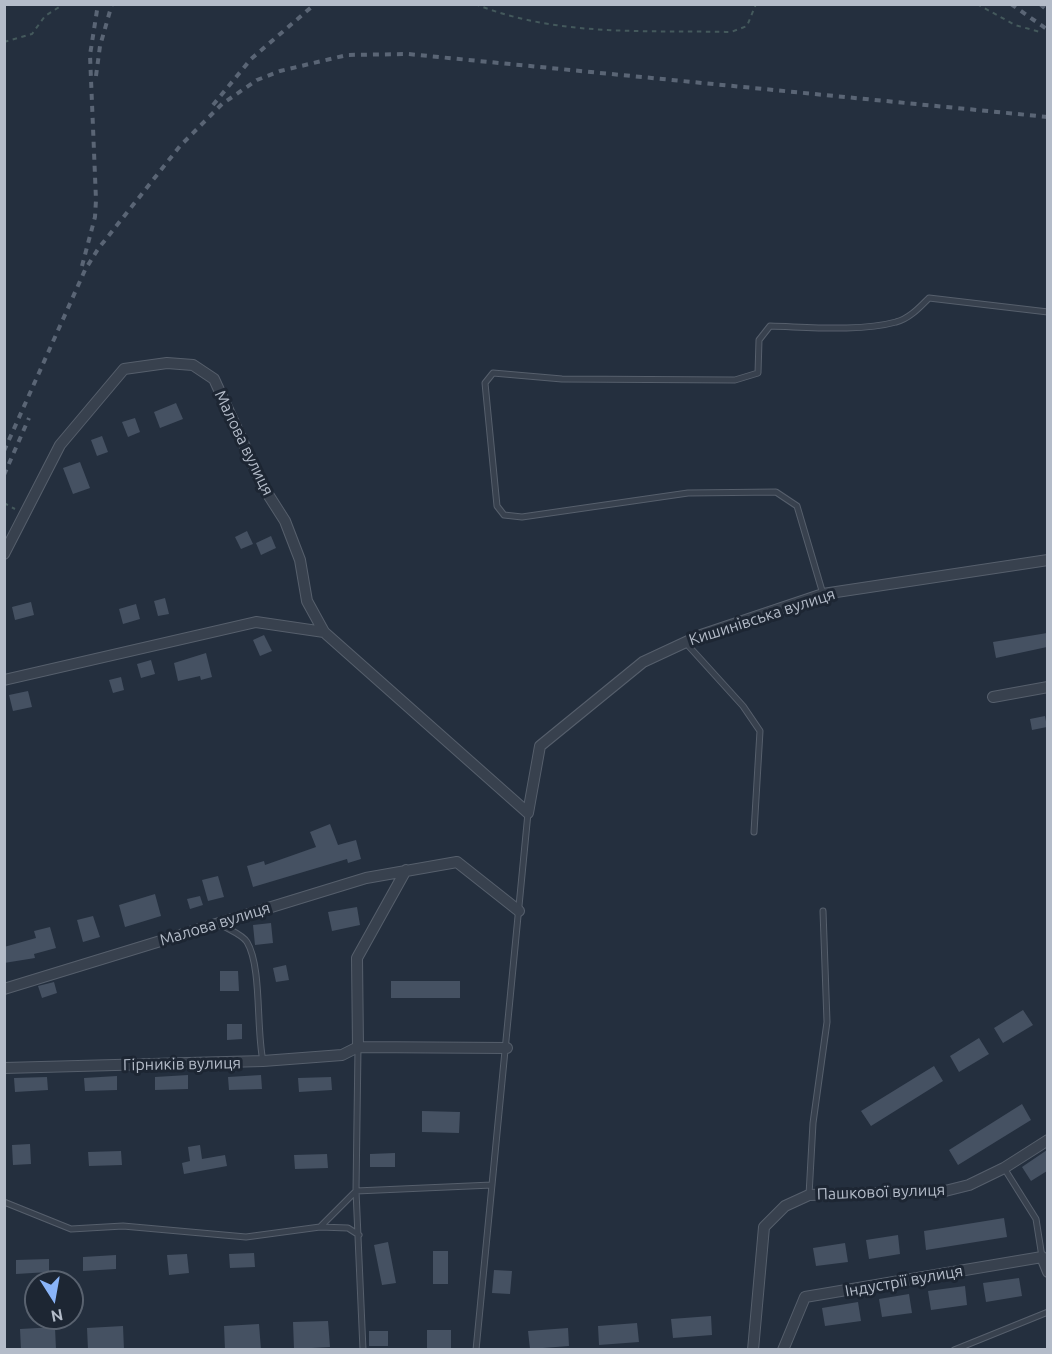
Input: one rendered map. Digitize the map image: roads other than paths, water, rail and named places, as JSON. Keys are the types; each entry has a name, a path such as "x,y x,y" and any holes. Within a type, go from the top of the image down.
{"street":[{"name":"Малова вулиця","path":"4,554 60,445 124,369 167,363 193,365 214,380 264,488 285,521 300,560 307,601 324,632 528,813"},
{"name":"Кишинівська вулиця","path":"528,813 540,746 644,662 685,642 823,594 1047,560"},
{"path":"4,681 256,622 324,632"},
{"path":"993,697 1047,687"},
{"name":"Малова вулиця","path":"4,989 366,878 457,862 519,911"},
{"path":"358,1047 357,958 406,870"},
{"name":"Гірників вулиця","path":"4,1068 263,1062 342,1055 358,1047 507,1048"},
{"name":"Пашкової вулиця","path":"753,1350 764,1227 785,1206 809,1195 945,1191 969,1185 1004,1168 1047,1140"},
{"path":"1042,1257 1047,1272"},
{"name":"Індустрії вулиця","path":"783,1350 805,1298 1042,1257"}],"lane":[{"path":"823,594 798,506 776,492 688,493 522,517 504,515 497,506 485,383 493,373 562,379 735,380 758,373 759,340 770,326 838,327 897,322 915,312 929,298 1047,312"},
{"path":"685,642 742,706 760,731 754,832"},
{"path":"476,1350 528,813"},
{"path":"809,1195 813,1123 827,1022 823,911"},
{"path":"218,922 246,940 255,963 258,1040 263,1062"},
{"path":"358,1047 356,1191 363,1350"},
{"path":"1004,1168 1036,1219 1042,1257"},
{"path":"320,1227 356,1191 492,1185"},
{"path":"4,1203 71,1229 123,1226 246,1237 320,1227 348,1228 359,1235"},
{"path":"954,1350 1047,1312"}],"railway":[{"path":"82,266 95,217 90,55 98,4"},
{"path":"96,76 100,46 112,4"},
{"path":"213,105 251,59 315,4"},
{"path":"1011,4 1048,30"},
{"path":"1040,4 1048,11"},
{"path":"4,451 85,270 98,249 180,146 222,104 257,80 280,71 347,55 408,54 1048,117"},
{"path":"4,475 29,418"}]}
